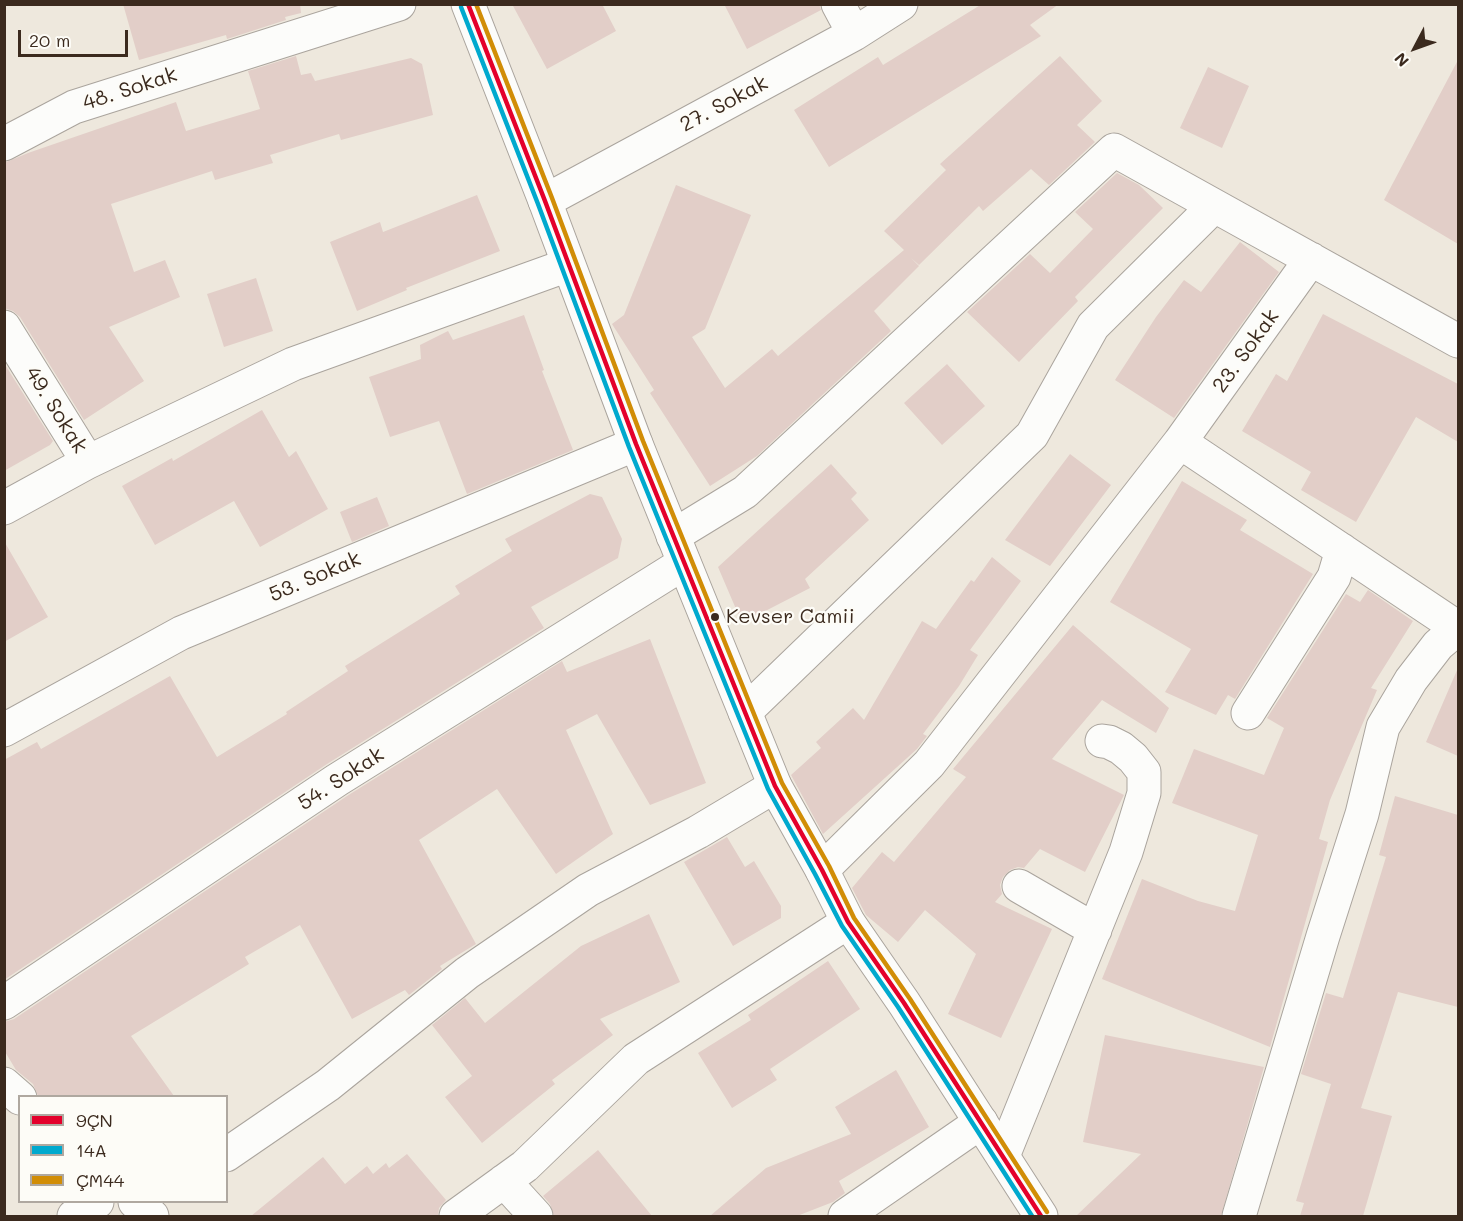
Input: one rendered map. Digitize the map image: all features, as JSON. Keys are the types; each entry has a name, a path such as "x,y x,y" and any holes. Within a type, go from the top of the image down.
{"street":[{"name":"48. Sokak","path":"4,144 74,107 399,4"},
{"path":"468,4 636,444 775,786 848,922 1041,1216"},
{"path":"838,4 854,34"},
{"name":"27. Sokak","path":"545,201 854,34 901,4"},
{"name":"54. Sokak","path":"4,1003 678,549 745,492 1114,150 1214,206"},
{"path":"745,712 1032,435 1093,326 1214,206 1458,341"},
{"name":"23. Sokak","path":"822,870 929,764 1180,442 1311,259"},
{"path":"4,508 88,462 293,364 568,265"},
{"name":"49. Sokak","path":"4,327 88,462"},
{"path":"1180,442 1458,628 1438,645 1411,680 1383,727 1362,814 1239,1216"},
{"name":"53. Sokak","path":"4,730 181,633 636,444"},
{"path":"1248,713 1334,577 1342,550"},
{"path":"1003,1155 1126,852 1144,793 1144,772 1133,758 1121,748 1102,741"},
{"path":"228,1154 328,1085 467,973 588,890 698,832 775,786"},
{"path":"1018,886 1095,930"},
{"path":"456,1216 525,1166 636,1059 848,922"},
{"path":"4,1084 18,1096"},
{"path":"845,1216 981,1122"},
{"path":"504,1181 536,1216"},
{"path":"74,1216 95,1203"}],"building":[{"path":"123,4 300,4 301,13 227,39 226,35 139,60"},
{"path":"512,4 602,4 616,31 547,69"},
{"path":"724,4 819,4 821,10 747,49"},
{"path":"982,4 1059,4 1030,25 1041,36 829,167 794,110 878,57 883,65"},
{"path":"296,56 301,75 311,73 315,81 411,58 422,64 433,115 341,140 339,134 270,155 273,163 215,180 212,171 111,204 134,272 165,260 180,297 109,327 144,381 84,420 20,317 4,308 4,163 176,102 186,131 260,109 248,71"},
{"path":"1060,56 1102,101 1077,125 1095,142 1049,185 1031,169 983,211 979,206 919,265 911,258 919,266 874,311 891,331 757,456 710,486 650,393 654,390 612,324 624,315 676,185 751,215 705,329 692,337 725,388 772,349 778,356 904,250 884,231 946,170 940,164"},
{"path":"1458,60 1458,244 1384,200"},
{"path":"1208,67 1249,86 1222,148 1180,128"},
{"path":"1117,173 1139,185 1163,208 1075,297 1078,301 1019,362 967,312 1030,254 1050,273 1093,229 1075,212"},
{"path":"477,195 500,251 406,288 407,290 357,311 330,242 380,222 383,232"},
{"path":"1240,242 1279,272 1174,418 1115,380 1156,317 1184,280 1201,292"},
{"path":"256,278 273,331 224,347 207,294"},
{"path":"1323,314 1458,384 1458,442 1416,417 1356,522 1301,490 1311,472 1242,431 1276,374 1287,381"},
{"path":"524,315 544,370 542,371 573,450 467,494 439,421 390,437 369,377 421,359 420,345 448,331 453,340"},
{"path":"4,363 53,441 50,445 4,471"},
{"path":"947,364 985,406 942,445 904,403"},
{"path":"262,410 289,457 296,451 328,509 260,547 234,501 155,545 122,486 172,458 173,461"},
{"path":"1070,454 1111,485 1050,566 1005,540"},
{"path":"831,464 857,493 851,499 869,520 805,579 810,588 742,623 718,567"},
{"path":"1182,481 1247,520 1240,530 1313,574 1235,699 1228,695 1216,715 1165,692 1191,649 1110,602"},
{"path":"590,494 602,497 622,539 618,558 531,607 544,628 327,764 4,980 4,760 37,742 41,749 170,676 217,757 287,714 286,712 348,671 345,666 460,594 455,586 512,551 505,539"},
{"path":"377,497 389,526 352,542 340,512"},
{"path":"4,541 48,617 4,642"},
{"path":"992,557 1021,581 970,650 978,655 959,686 923,734 927,736 917,749 823,834 791,775 821,748 816,742 853,708 864,720 922,621 936,629 971,580 974,582"},
{"path":"1368,590 1413,621 1371,688 1377,690 1330,800 1319,839 1328,842 1270,1047 1102,979 1142,879 1198,901 1235,911 1258,835 1172,803 1194,749 1264,775 1284,728 1267,718 1346,594 1360,602"},
{"path":"1073,625 1169,708 1156,733 1102,700 1052,759 1124,795 1085,872 1040,849 1024,868 1018,867 1010,870 1003,877 1000,885 1002,894 995,902 1052,929 1001,1038 948,1014 976,954 925,910 898,942 866,915 852,888 882,852 894,862 966,777 953,769"},
{"path":"650,639 706,783 650,805 597,714 566,730 613,834 556,874 497,789 419,840 476,944 440,966 442,969 409,995 405,990 352,1019 300,925 245,957 249,964 131,1036 173,1095 38,1095 33,1084 16,1070 4,1050 4,1022 14,1019 347,796 562,661 567,672"},
{"path":"1458,668 1458,756 1426,742"},
{"path":"1395,796 1458,815 1458,1007 1398,992 1361,1108 1392,1116 1363,1216 1300,1216 1304,1203 1296,1201 1331,1084 1301,1074 1326,993 1343,998 1386,857 1379,855"},
{"path":"727,837 745,867 754,861 781,906 781,918 733,946 684,862"},
{"path":"649,914 680,982 600,1019 613,1035 552,1080 555,1084 482,1143 445,1097 472,1076 432,1025 465,998 485,1023 581,946"},
{"path":"828,961 860,1009 770,1069 777,1080 732,1108 698,1053 751,1020 748,1015"},
{"path":"1105,1035 1264,1067 1221,1216 1076,1216 1141,1154 1083,1142"},
{"path":"896,1070 929,1127 839,1181 845,1193 833,1202 797,1216 710,1216 766,1168 851,1134 835,1107"},
{"path":"598,1150 652,1216 554,1216 550,1204 543,1196"},
{"path":"407,1154 446,1200 439,1208 438,1216 251,1216 323,1157 345,1184 367,1166 373,1174 386,1163 389,1168"}],"transit line":[{"name":"9ÇN","path":"468,4 636,444 775,786 848,922 904,1003 1041,1216"},
{"name":"ÇM44","path":"476,4 643,441 782,783 829,866 854,918 910,999 1047,1212"},
{"name":"14A","path":"461,7 629,447 768,789 842,926 898,1007 1032,1216"}],"place":[{"name":"Kevser Camii","path":"715,617"}]}
